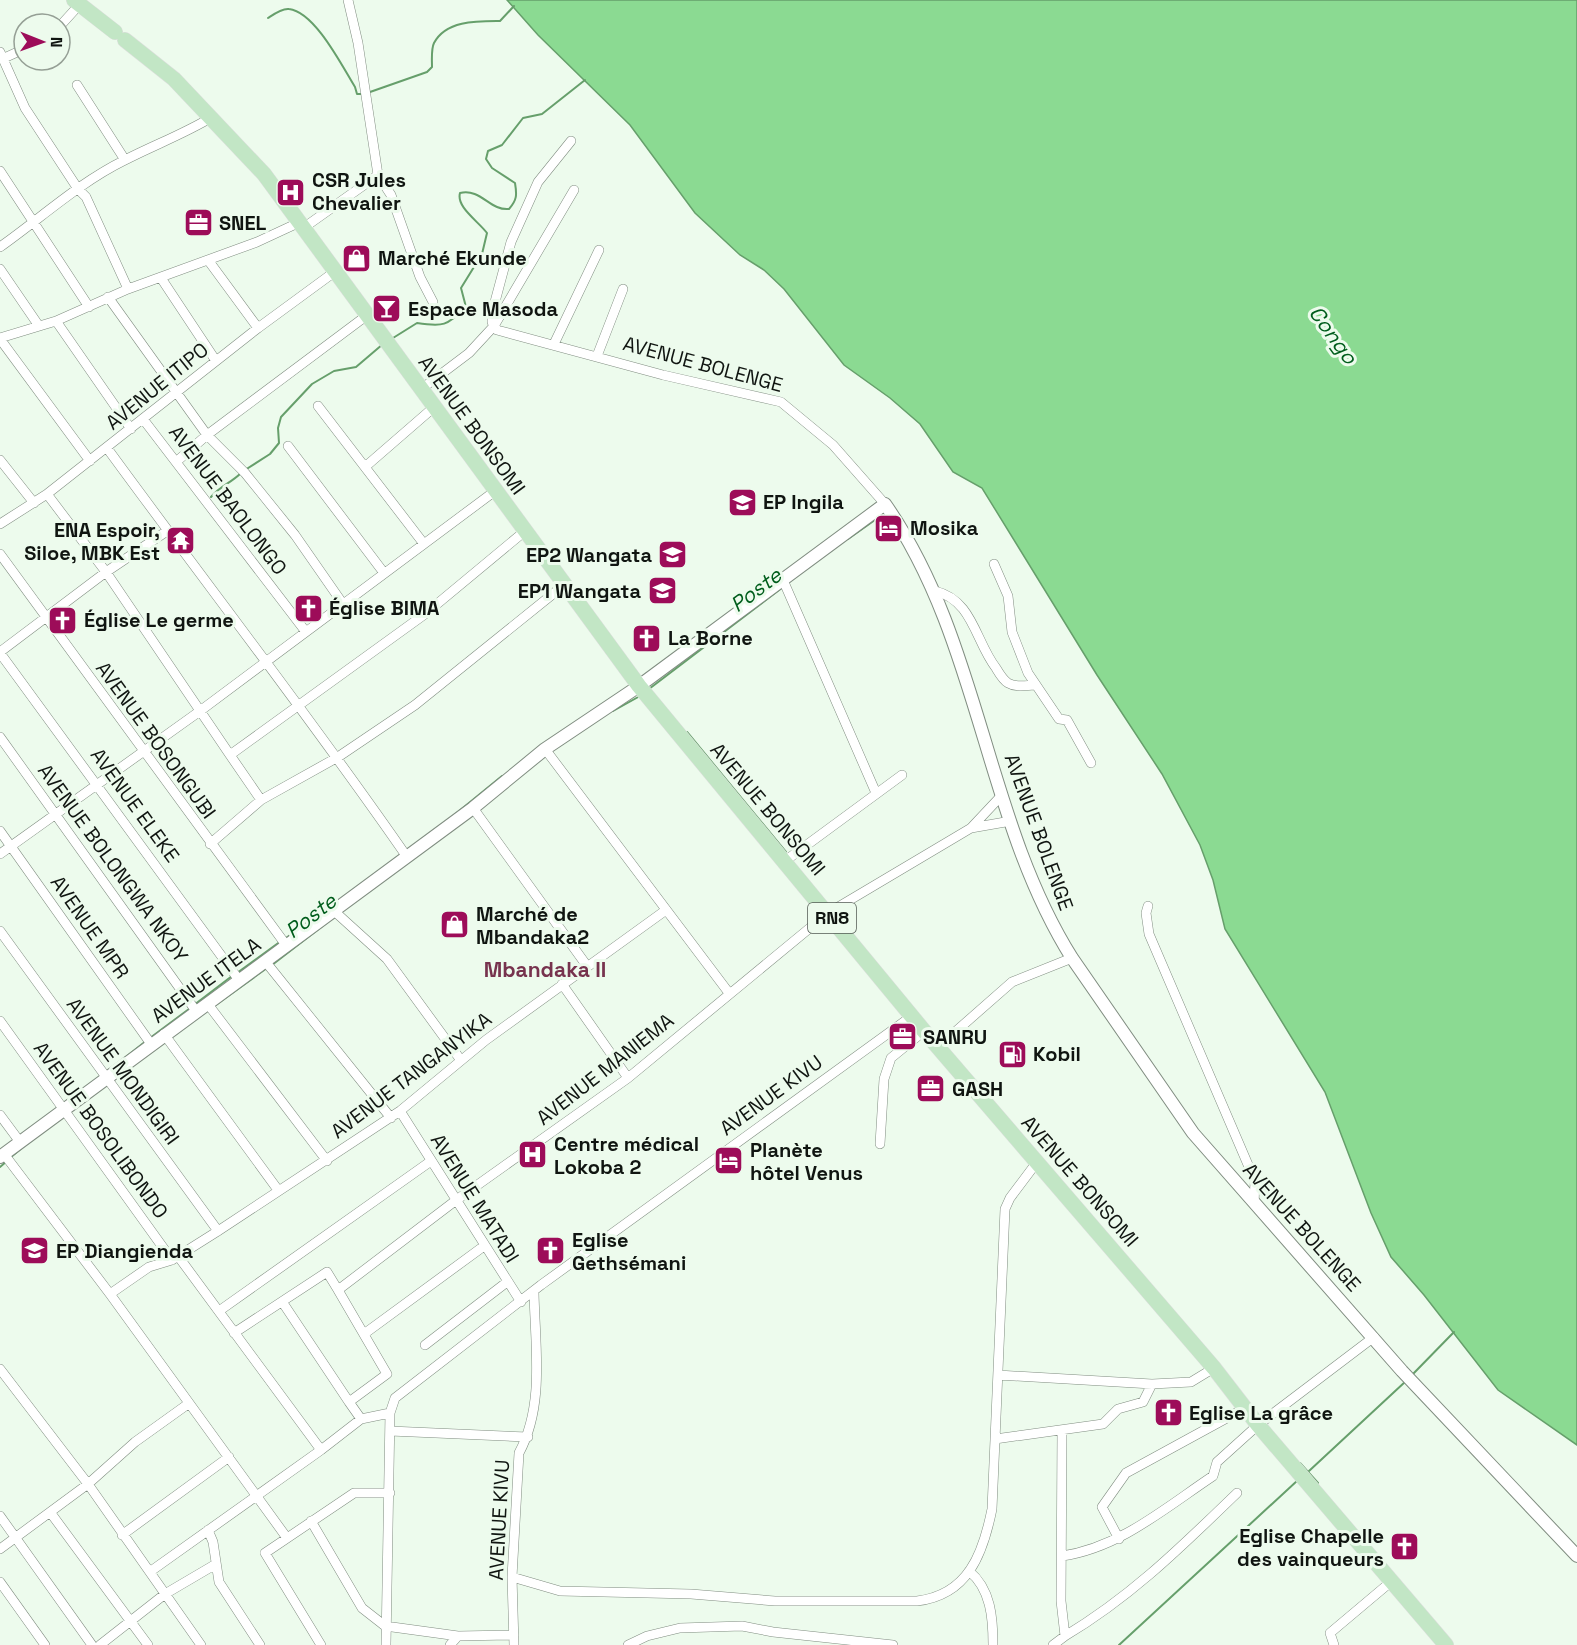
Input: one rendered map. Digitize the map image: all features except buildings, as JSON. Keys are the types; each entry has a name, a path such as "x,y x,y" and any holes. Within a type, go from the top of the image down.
{"main road":[{"name":"AVENUE BONSOMI","path":"77,2 174,79 264,174 333,273 639,686 924,1031 1214,1368 1258,1425 1311,1484 1446,1645"}],"street":[{"path":"348,0 378,175 391,195 420,277 433,302"},
{"path":"2,56 25,108 86,198 128,289"},
{"path":"77,85 125,160"},
{"path":"0,247 78,189 125,160 159,146 212,117"},
{"path":"494,326 492,313 511,242 538,182 571,141"},
{"path":"0,171 89,307"},
{"path":"90,461 0,339 56,321 128,289 300,226 378,175"},
{"path":"420,390 469,353 494,326 574,190"},
{"path":"554,344 599,250"},
{"path":"208,260 258,328"},
{"path":"0,268 39,326"},
{"name":"AVENUE ITIPO","path":"0,524 47,494 258,328 333,273"},
{"path":"161,278 216,361"},
{"path":"597,356 623,289"},
{"path":"108,297 207,435 245,473 288,526 343,604"},
{"path":"176,462 207,435 366,316"},
{"path":"56,321 131,429"},
{"name":"AVENUE BOLENGE","path":"494,326 497,330 663,375 781,402 833,445 885,504 900,526 935,591 955,643 1002,795 1040,902 1072,958 1193,1133 1402,1371 1577,1556"},
{"path":"318,406 424,544"},
{"path":"365,466 433,408"},
{"name":"AVENUE BAOLONGO","path":"143,419 306,632"},
{"path":"288,446 384,573"},
{"path":"107,448 264,663 338,757 408,857"},
{"path":"0,460 34,503"},
{"path":"0,854 200,711 495,491"},
{"path":"47,494 106,572 261,800"},
{"name":"AVENUE ITELA","path":"2,1156 164,1034 408,857 545,749 639,686 885,504"},
{"path":"0,652 106,572 167,531"},
{"path":"230,755 425,614 525,531"},
{"name":"AVENUE BOSONGUBI","path":"0,554 44,618 286,945"},
{"path":"994,564 1008,596 1012,632 1035,685 1059,718 1067,720 1091,764"},
{"path":"783,580 876,793"},
{"path":"210,844 261,800 338,757 415,705 564,585"},
{"path":"935,591 951,595 967,613 990,660 1006,682 1018,686 1035,685"},
{"name":"AVENUE ELEKE","path":"0,652 239,980"},
{"name":"AVENUE BOLONGWA NKOY","path":"0,736 55,814 202,1007 327,1161"},
{"path":"545,749 729,993"},
{"path":"785,861 902,775"},
{"path":"971,828 1002,795"},
{"path":"473,808 586,966"},
{"path":"971,828 1011,821"},
{"name":"AVENUE MANIEMA","path":"338,1290 455,1201 628,1078 828,914 971,828"},
{"name":"AVENUE MPR","path":"0,831 151,1044"},
{"path":"1148,906 1146,913 1149,934 1255,1181 1254,1204"},
{"path":"333,910 387,959 460,1059"},
{"name":"AVENUE TANGANYIKA","path":"110,1294 149,1267 175,1258 218,1232 278,1190 304,1178 391,1118 460,1059 666,910"},
{"name":"AVENUE MONDIGIRI","path":"0,931 218,1232"},
{"path":"938,1047 1012,982 1072,958"},
{"path":"265,961 391,1118"},
{"path":"562,984 628,1078"},
{"name":"AVENUE KIVU","path":"514,1645 512,1577 519,1454 528,1437 537,1395 534,1292 912,1016"},
{"name":"AVENUE BOSOLIBONDO","path":"0,1021 63,1109 175,1258 219,1311 321,1450"},
{"path":"880,1144 884,1079 891,1058 924,1031"},
{"path":"164,1034 278,1190"},
{"name":"AVENUE MATADI","path":"400,1111 521,1302"},
{"path":"0,1115 20,1142"},
{"path":"2,1156 110,1294 287,1538"},
{"path":"219,1311 431,1161"},
{"path":"512,1577 560,1591 691,1594 775,1601 917,1601 938,1598 954,1587 979,1557 992,1509 1005,1209 1010,1198 1037,1162"},
{"path":"364,1334 484,1246"},
{"path":"234,1333 327,1272 387,1374 349,1402"},
{"path":"424,1345 507,1282"},
{"path":"386,1645 390,1413 395,1398 534,1292"},
{"path":"283,1303 361,1419"},
{"path":"1062,1556 1088,1552 1119,1539 1213,1476 1217,1462 1258,1425 1374,1337"},
{"path":"998,1376 1191,1383 1214,1368"},
{"path":"0,1369 88,1484 122,1535 151,1570 201,1645"},
{"path":"995,1439 1104,1424 1118,1409 1143,1402 1152,1383"},
{"path":"0,1549 88,1484 135,1442 188,1404"},
{"path":"1119,1539 1101,1507 1126,1473 1245,1408"},
{"path":"151,1570 321,1450 361,1419 390,1413"},
{"path":"390,1431 528,1437"},
{"path":"1062,1431 1061,1601 1065,1636"},
{"path":"122,1535 229,1458"},
{"path":"321,1645 265,1553 354,1493 390,1492"},
{"path":"1053,1645 1088,1623 1162,1566 1237,1493"},
{"path":"50,1512 148,1645"},
{"path":"0,1515 92,1645"},
{"path":"311,1521 362,1608 385,1626 458,1636 514,1635"},
{"path":"208,1530 213,1542 219,1582 260,1645"},
{"path":"100,1645 165,1594 216,1564"},
{"path":"969,1571 984,1588 990,1606 993,1645"},
{"path":"1334,1645 1330,1633 1393,1580"},
{"path":"0,1582 45,1645"},
{"path":"628,1645 647,1636 680,1628 742,1626 773,1632 893,1645"},
{"path":"450,1645 458,1636"}],"water":[{"name":"Congo","path":"507,0 1577,0 1577,1445 1498,1390 1424,1295 1391,1257 1371,1213 1325,1092 1225,929 1213,880 1200,845 1162,774 1097,675 982,488 953,472 920,424 890,398 844,365 784,289 764,270 740,255 695,213 630,125 538,35"}],"waterway":[{"path":"370,92 427,72 432,67 434,43 446,30 463,23 500,21 514,6"},
{"path":"268,18 286,9 299,12 318,29 327,41 357,94 364,94"},
{"path":"393,338 417,323 444,324 466,307 461,288 482,254 487,233 464,209 460,193 474,194 496,207 509,209 516,197 515,183 492,168 486,159 488,151 502,145 523,118 542,114 585,80"},
{"path":"245,470 270,454 279,443 278,428 281,417 312,384 334,371 356,367 383,344"},
{"path":"211,497 241,473"},
{"name":"Poste","path":"848,539 882,515"},
{"name":"Poste","path":"649,689 783,587"},
{"name":"Poste","path":"613,711 640,696"},
{"path":"687,732 786,852"},
{"path":"453,816 502,776"},
{"path":"286,938 320,913"},
{"name":"Poste","path":"272,965 329,921"},
{"path":"237,973 281,941"},
{"name":"Poste","path":"213,1007 267,968"},
{"path":"194,1005 232,976"},
{"path":"150,1038 189,1009"},
{"path":"122,1060 146,1041"},
{"name":"Poste","path":"11,1157 23,1147"},
{"name":"Poste","path":"0,1167 7,1161"},
{"path":"1412,1375 1454,1332"},
{"path":"1309,1471 1406,1381"},
{"path":"1300,1463 1318,1483"},
{"path":"1119,1645 1298,1480"}],"place":[{"name":"CSR Jules Chevalier","path":"291,192"},
{"name":"SNEL","path":"198,223"},
{"name":"Marché Ekunde","path":"357,258"},
{"name":"Espace Masoda","path":"387,309"},
{"name":"EP Ingila","path":"742,502"},
{"name":"Mosika","path":"889,528"},
{"name":"ENA Espoir, Siloe, MBK Est","path":"181,541"},
{"name":"EP2 Wangata","path":"673,555"},
{"name":"EP1 Wangata","path":"662,591"},
{"name":"Église BIMA","path":"308,608"},
{"name":"Église Le germe","path":"63,620"},
{"name":"La Borne","path":"647,638"},
{"name":"Marché de Mbandaka2","path":"455,925"},
{"name":"SANRU","path":"902,1037"},
{"name":"Kobil","path":"1012,1054"},
{"name":"GASH","path":"931,1089"},
{"name":"Centre médical Lokoba 2","path":"533,1155"},
{"name":"Planète hôtel Venus","path":"729,1161"},
{"name":"EP Diangienda","path":"35,1251"},
{"name":"Eglise Gethsémani","path":"551,1251"},
{"name":"Eglise La grâce","path":"1168,1413"},
{"name":"Eglise Chapelle des vainqueurs","path":"1405,1547"}],"district":[{"name":"Mbandaka II","path":"545,970"}]}
